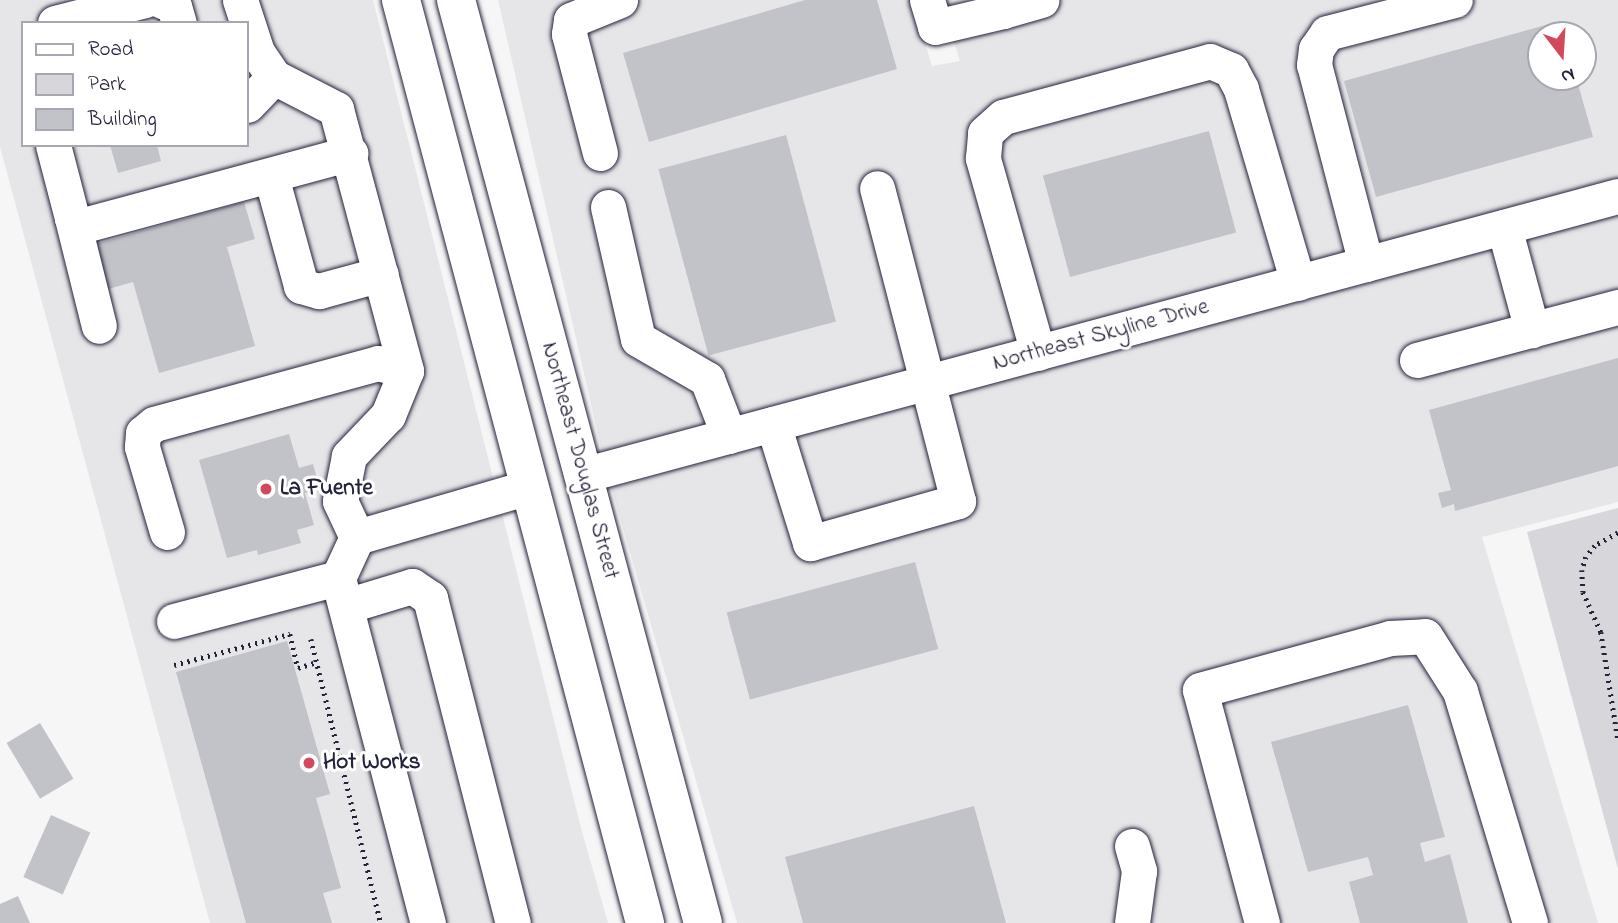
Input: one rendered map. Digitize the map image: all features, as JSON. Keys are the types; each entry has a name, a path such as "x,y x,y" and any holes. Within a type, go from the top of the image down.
{"main road":[{"path":"401,0 645,923"},
{"name":"Northeast Douglas Street","path":"456,0 703,923"},
{"path":"515,432 537,466 555,475 583,475"}],"street":[{"path":"63,21 145,0"},
{"path":"160,0 174,6 178,21"},
{"path":"241,0 247,21"},
{"path":"600,153 569,34 571,20 620,0"},
{"path":"927,0 935,27 1005,5 1041,0"},
{"path":"1366,264 1314,65 1316,49 1326,33 1455,0"},
{"path":"248,23 257,52 274,77 336,110 350,153 406,371 388,415 349,456 340,501 356,537 342,592 428,923"},
{"path":"1038,353 983,158 985,132 1003,117 1210,61 1231,70 1241,89 1298,283"},
{"path":"248,104 274,77"},
{"path":"54,147 99,326"},
{"path":"72,218 84,225 116,219 350,153"},
{"path":"271,176 301,286 318,291 381,274"},
{"path":"773,424 810,543 958,501 877,188"},
{"name":"Northeast Skyline Drive","path":"583,475 1618,196"},
{"path":"608,207 638,339 707,379 729,436"},
{"path":"1504,227 1532,330"},
{"path":"1417,360 1618,307"},
{"path":"167,532 142,447 143,433 154,424 378,363 406,371"},
{"path":"356,537 529,487"},
{"path":"174,621 342,592 412,586 430,598 513,923"},
{"path":"1262,923 1200,690 1390,638 1425,636 1460,691 1530,923"},
{"path":"1132,846 1139,871 1132,923"}],"path":[{"path":"1618,533 1595,546 1586,557 1582,570 1583,592 1601,632 1618,740"},
{"path":"174,665 290,634 298,668 317,662"},
{"path":"311,639 381,923"}],"shaded area":[{"path":"0,0 373,0 581,828 608,923 210,923 0,147"},
{"path":"498,0 912,0 932,66 960,61 941,0 1618,0 1618,502 1482,537 1598,923 737,923 606,469"}],"green space":[{"path":"1618,508 1618,869 1527,532"}],"building":[{"path":"805,0 877,0 897,69 649,142 623,53"},
{"path":"1527,30 1527,91 1580,91 1593,137 1376,197 1344,81"},
{"path":"1209,131 1236,232 1070,277 1043,176"},
{"path":"786,135 836,321 708,356 658,169"},
{"path":"111,147 158,147 161,161 118,173"},
{"path":"244,202 255,239 227,247 255,346 159,373 133,282 105,290 92,245"},
{"path":"1618,358 1618,466 1455,511 1454,504 1442,508 1438,493 1451,490 1429,410"},
{"path":"289,434 299,468 313,464 320,489 305,493 314,525 297,530 301,543 258,555 257,550 227,558 199,460"},
{"path":"915,562 938,649 750,699 727,612"},
{"path":"287,641 330,794 316,798 341,888 323,893 332,923 246,923 176,672"},
{"path":"1408,705 1445,837 1420,843 1425,862 1450,854 1468,923 1360,923 1349,882 1373,875 1368,857 1308,872 1271,742"},
{"path":"40,723 73,779 40,799 7,743"},
{"path":"974,806 1006,923 803,923 785,857"},
{"path":"51,815 90,832 63,895 23,877"},
{"path":"18,896 30,923 0,923 0,904"}],"place":[{"name":"La Fuente","path":"266,489"},
{"name":"Hot Works","path":"309,763"}]}
